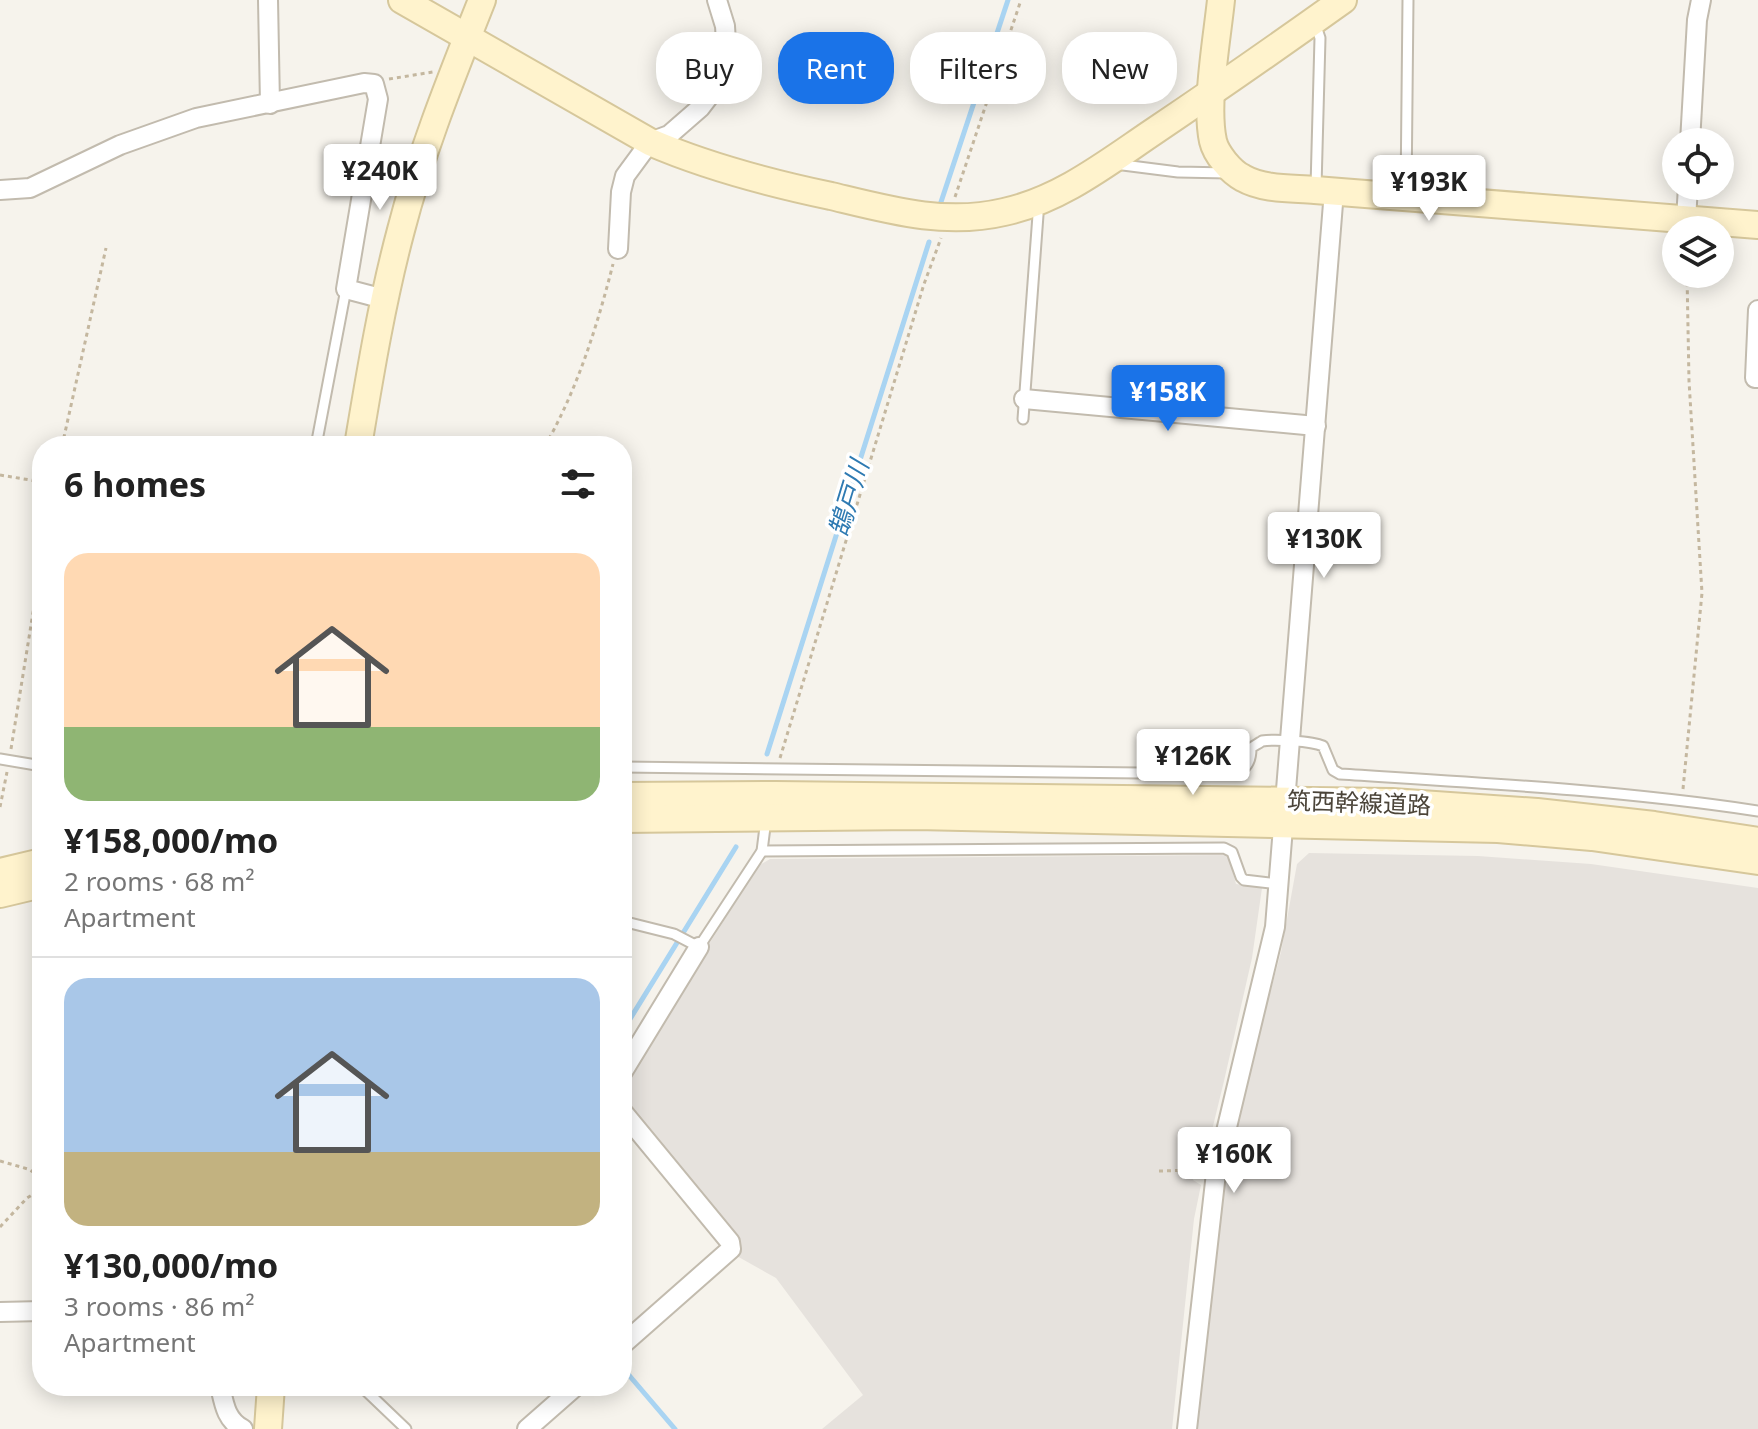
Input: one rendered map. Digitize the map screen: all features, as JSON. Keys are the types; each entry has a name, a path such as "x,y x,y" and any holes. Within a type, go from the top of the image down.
{"street":[{"path":"268,0 270,104"},
{"path":"402,0 650,142 687,158 736,173 922,217 948,219 1004,212 1036,203 1108,162 1213,92 1331,7"},
{"path":"360,436 384,299 401,228 425,151 482,0"},
{"path":"618,249 621,192 625,176 650,142 669,135 700,108 720,82 726,42 717,0"},
{"path":"1221,0 1210,110 1214,144 1223,160 1242,178 1267,186 1662,218"},
{"path":"1691,128 1701,0"},
{"path":"0,190 30,188 120,145 196,118 364,83 374,84 378,99 346,289 384,299"},
{"path":"1187,1429 1216,1173 1272,945 1279,884 1316,426 1325,191"},
{"path":"1734,223 1758,225"},
{"path":"1758,310 1755,378 1758,378"},
{"path":"1024,399 1316,426"},
{"name":"筑西幹線道路","path":"632,796 773,793 1285,811 1592,837 1758,861"},
{"name":"筑西幹線道路","path":"632,817 773,793"},
{"name":"筑西幹線道路","path":"1285,811 1392,802 1537,812 1758,841"},
{"path":"0,872 32,864"},
{"path":"0,894 32,886"},
{"path":"632,1057 699,947"},
{"path":"632,1123 730,1242 731,1249 632,1336"},
{"path":"0,1312 32,1311"},
{"path":"222,1396 225,1410 234,1424 243,1429"},
{"path":"268,1429 270,1396"},
{"path":"527,1429 565,1396"}],"lane":[{"path":"1406,196 1408,0"},
{"path":"1325,191 1320,38 1331,7"},
{"path":"1108,162 1124,167 1178,172 1238,174"},
{"path":"1023,419 1038,215 1036,203"},
{"path":"318,436 346,289"},
{"path":"632,769 773,793 1223,774 1239,772 1246,767 1251,748 1262,741 1290,742 1323,746 1333,770 1340,774 1586,790 1682,799 1758,811"},
{"path":"4,759 32,764"},
{"path":"632,924 674,934 699,947 762,851 773,793"},
{"path":"762,851 1224,848 1232,852 1244,880 1279,884"},
{"path":"371,1396 406,1429"}],"path":[{"path":"773,793 910,329 1021,0"},
{"path":"374,84 434,72"},
{"path":"64,436 106,248"},
{"path":"551,436 578,378 618,249"},
{"path":"1682,799 1702,593 1689,381 1687,288"},
{"path":"0,475 32,480"},
{"path":"0,807 4,759 32,610"},
{"path":"0,1161 32,1171"},
{"path":"1159,1171 1216,1173"},
{"path":"0,1227 32,1195"}],"shaded area":[{"path":"1309,853 1478,856 1591,864 1758,888 1758,1429 1195,1429 1228,1149 1281,952 1297,864"},
{"path":"1228,855 1236,884 1262,888 1252,958 1224,1081 1205,1159 1197,1161 1193,1180 1201,1185 1194,1219 1172,1429 822,1429 863,1395 776,1278 735,1255 632,1117 632,1067 758,866 770,859"}],"waterway":[{"name":"鵠戸川","path":"941,202 1008,0"},
{"name":"鵠戸川","path":"767,754 929,242"},
{"name":"鵠戸川","path":"632,1016 736,847"},
{"name":"鵠戸川","path":"632,1379 675,1429"}]}
